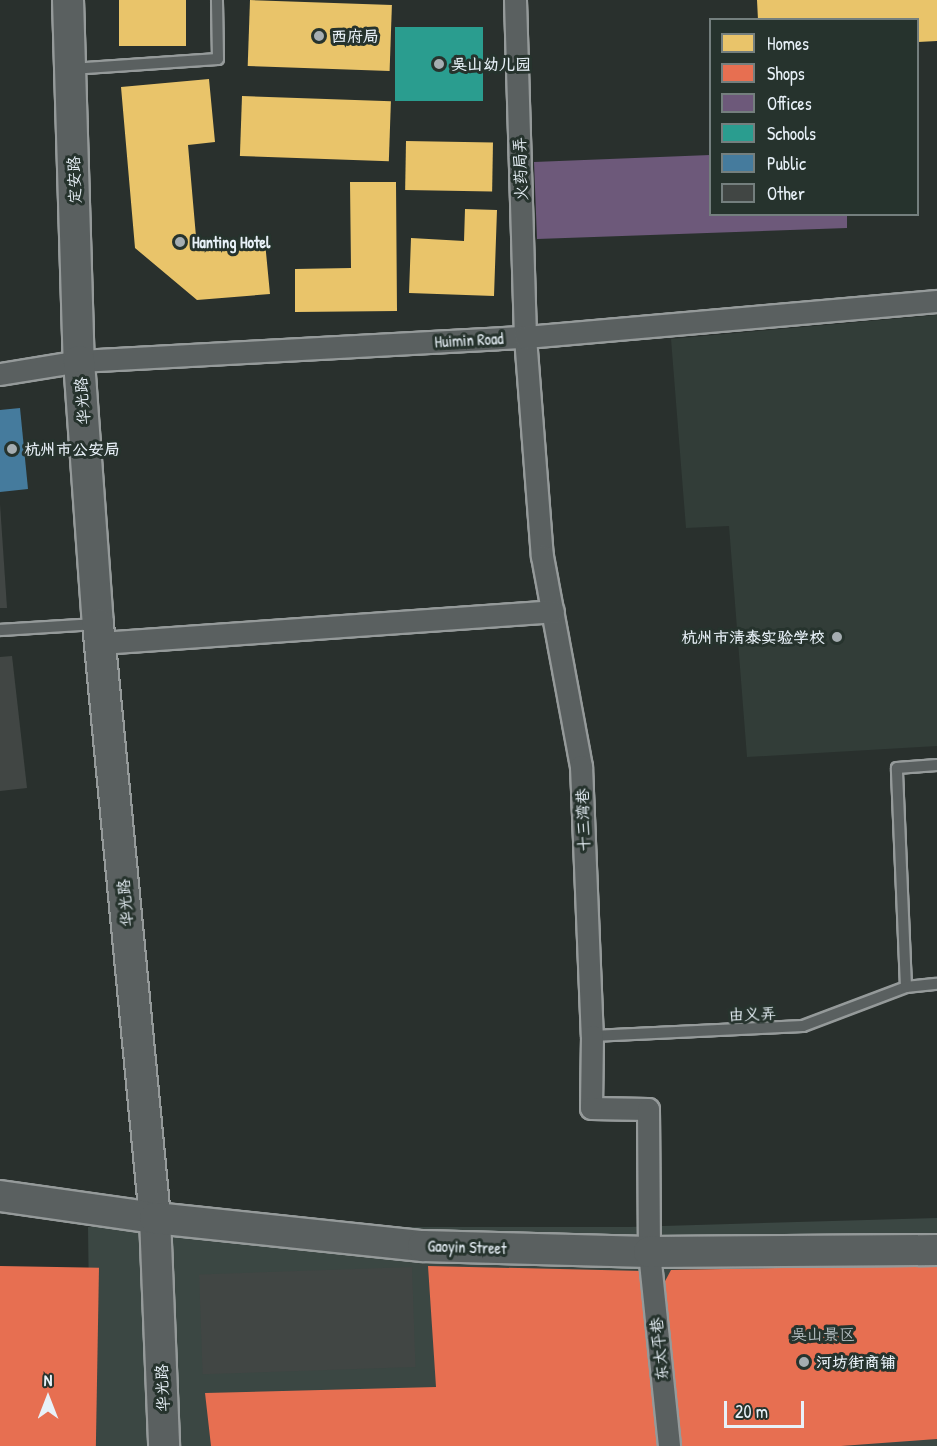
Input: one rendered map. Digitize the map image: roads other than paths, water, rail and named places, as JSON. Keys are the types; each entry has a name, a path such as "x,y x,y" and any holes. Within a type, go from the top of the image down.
{"street":[{"name":"定安路","path":"68,0 79,361"},
{"name":"火药局弄","path":"515,0 525,337"},
{"name":"Huimin Road","path":"0,374 79,361 525,337 937,301"},
{"name":"十三湾巷","path":"525,337 542,556 581,766 592,1036 591,1108 648,1109 649,1252"},
{"name":"华光路","path":"79,361 99,633 155,1218 164,1446"},
{"path":"99,633 553,611"},
{"name":"Gaoyin Street","path":"0,1196 155,1218 423,1246 649,1252 937,1250"},
{"name":"东太平巷","path":"649,1252 669,1446"}],"lane":[{"path":"70,69 218,59 217,0"},
{"path":"0,630 99,633"},
{"path":"906,987 897,768 937,765"},
{"name":"由义弄","path":"592,1036 803,1026 906,987 937,984"}],"place":[{"name":"西府局","path":"319,36"},
{"name":"吴山幼儿园","path":"439,64"},
{"name":"Hanting Hotel","path":"180,242"},
{"name":"杭州市公安局","path":"12,449"},
{"name":"杭州市清泰实验学校","path":"837,637"},
{"name":"河坊街商铺","path":"804,1362"}],"park label":[{"name":"吴山景区","path":"823,1334"}]}
